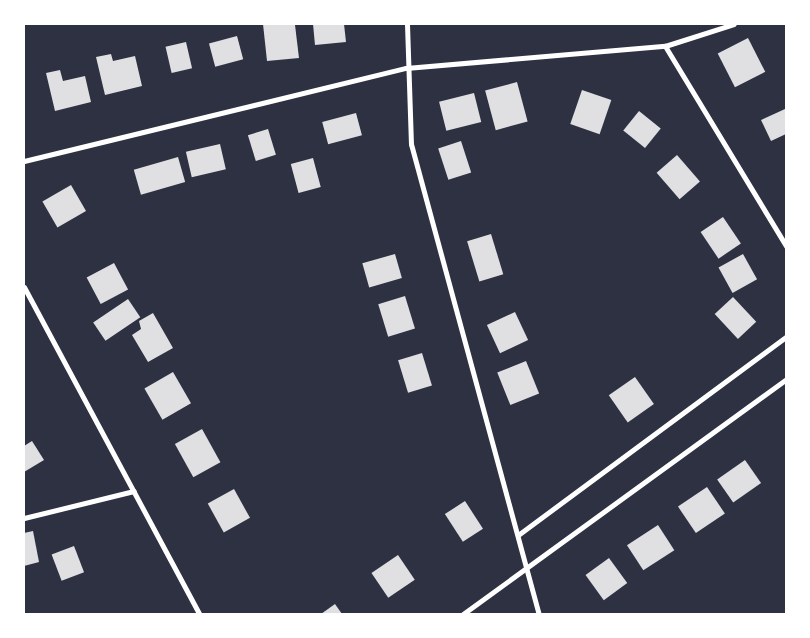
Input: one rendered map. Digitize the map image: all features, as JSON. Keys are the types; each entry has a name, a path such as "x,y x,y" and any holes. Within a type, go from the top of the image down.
{"street":[{"path":"407,24 406,68 412,144 539,614"},
{"path":"24,160 406,68 665,46 734,24"},
{"path":"665,46 786,246"},
{"path":"24,287 199,614"},
{"path":"518,535 786,337"},
{"path":"463,614 527,570 786,379"},
{"path":"24,518 134,492"}],"building":[{"path":"263,24 295,25 299,58 267,61"},
{"path":"313,24 344,24 346,42 315,45"},
{"path":"237,36 243,59 215,67 209,44"},
{"path":"748,38 765,72 735,87 718,53"},
{"path":"186,42 192,68 172,73 166,47"},
{"path":"111,54 113,61 135,56 142,86 105,95 96,57"},
{"path":"60,70 63,81 85,76 91,102 55,111 46,73"},
{"path":"517,82 528,122 496,130 485,91"},
{"path":"582,90 611,100 600,134 570,124"},
{"path":"474,93 481,122 446,131 439,102"},
{"path":"785,109 786,134 771,141 761,120"},
{"path":"639,111 661,129 645,148 623,130"},
{"path":"356,113 362,135 328,144 322,122"},
{"path":"268,129 276,155 256,161 248,135"},
{"path":"461,141 471,172 448,180 438,148"},
{"path":"220,144 226,169 192,177 186,152"},
{"path":"677,155 700,181 680,199 657,173"},
{"path":"178,157 185,182 141,195 134,170"},
{"path":"313,158 321,187 299,193 291,164"},
{"path":"71,185 86,211 57,227 42,202"},
{"path":"723,217 741,244 719,259 701,232"},
{"path":"491,234 503,274 479,281 467,241"},
{"path":"395,254 402,278 369,287 362,263"},
{"path":"743,254 757,279 733,293 719,268"},
{"path":"114,263 128,289 101,304 87,278"},
{"path":"405,296 415,329 388,337 378,304"},
{"path":"733,297 756,322 738,339 715,314"},
{"path":"128,299 140,317 105,341 93,322"},
{"path":"515,312 528,340 500,353 487,325"},
{"path":"153,313 173,348 148,362 132,335 141,329 139,321"},
{"path":"422,353 432,386 408,393 398,360"},
{"path":"526,361 539,393 510,405 497,373"},
{"path":"173,372 191,403 162,420 144,388"},
{"path":"635,377 654,404 628,422 609,395"},
{"path":"202,429 220,462 193,477 175,444"},
{"path":"32,441 44,460 24,472 24,446"},
{"path":"745,460 761,483 733,502 717,480"},
{"path":"707,487 725,514 696,533 678,507"},
{"path":"234,489 250,518 224,532 208,504"},
{"path":"465,501 483,529 463,542 445,514"},
{"path":"658,525 674,550 643,570 627,545"},
{"path":"33,531 39,562 24,566 24,533"},
{"path":"74,546 84,572 62,581 52,555"},
{"path":"398,555 415,580 388,598 371,573"},
{"path":"609,558 627,583 604,600 586,575"},
{"path":"335,604 342,614 321,614"}]}
